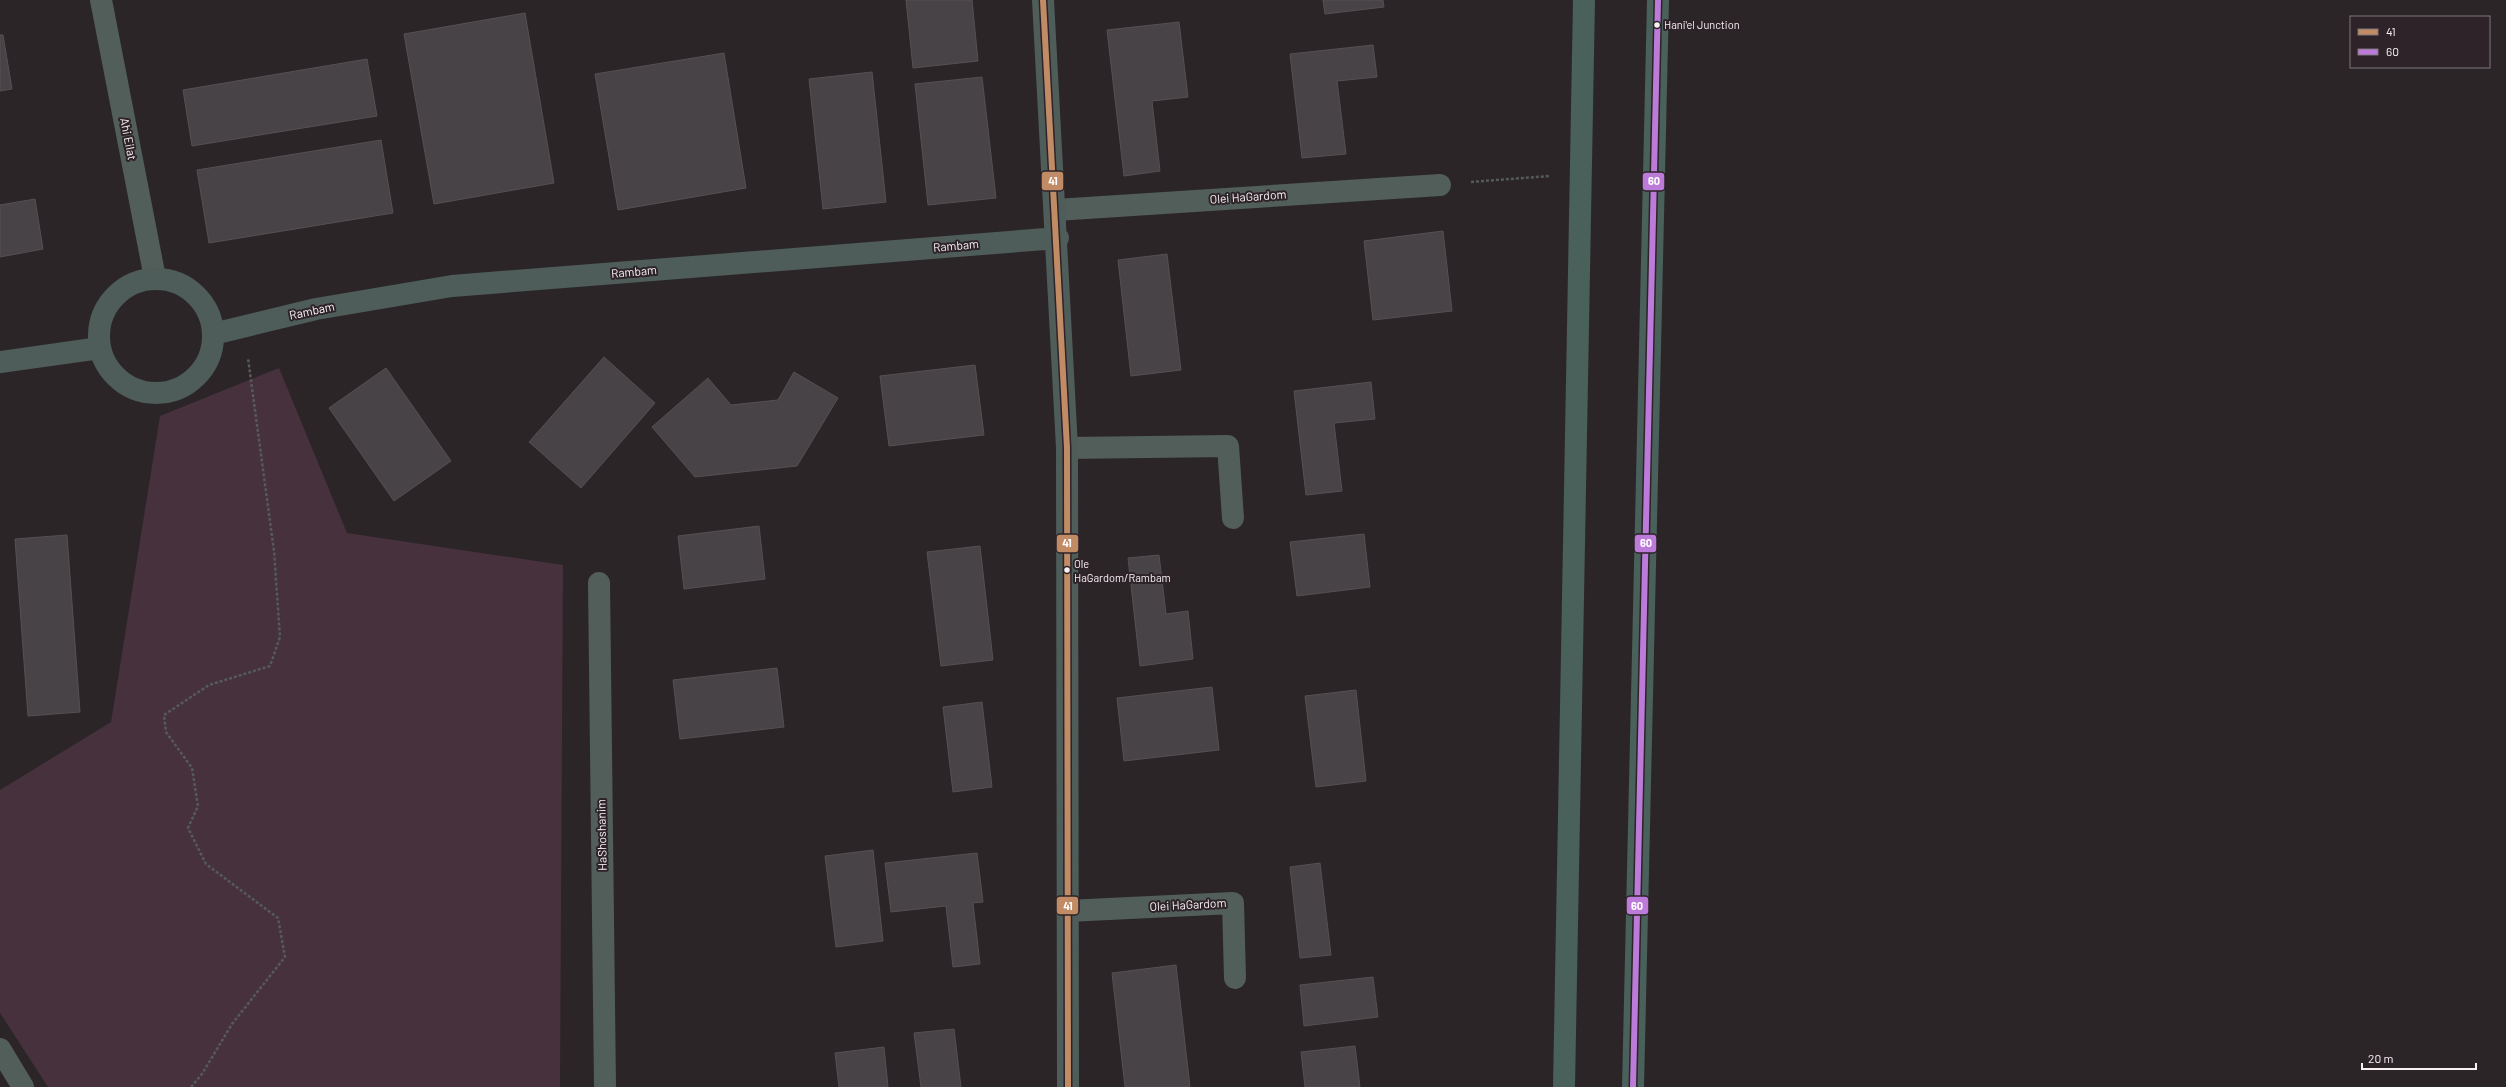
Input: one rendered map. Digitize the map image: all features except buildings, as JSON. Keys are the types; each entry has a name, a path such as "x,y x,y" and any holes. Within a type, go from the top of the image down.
{"highway":[{"path":"1564,1087 1584,0"},
{"path":"1634,1087 1658,0"}],"street":[{"name":"Ahi Eilat","path":"101,0 155,278"},
{"path":"1043,0 1058,238 1067,448 1068,1087"},
{"name":"Olei HaGardom","path":"1056,210 1440,185"},
{"name":"Rambam","path":"213,334 316,309 452,286 1058,238"},
{"path":"155,278 183,285 199,297 209,314 213,334 208,360 197,376 180,388 159,392 139,390 122,381 108,367 100,348 100,327 106,308 119,292 135,282 155,278"},
{"path":"0,362 100,348"},
{"path":"1067,448 1228,446 1233,518"},
{"name":"HaShoshanim","path":"599,583 605,1087"},
{"name":"Olei HaGardom","path":"1067,911 1233,903 1235,978"},
{"path":"0,1048 23,1087"}],"path":[{"path":"1440,185 1553,176"},
{"path":"191,1087 202,1074 232,1024 285,957 278,918 206,864 188,828 198,806 192,768 166,732 164,715 209,685 270,666 280,637 274,551 244,327"}],"shaded area":[{"path":"279,368 347,533 563,565 560,1087 48,1087 0,1013 0,790 111,722 160,416"}],"transit line":[{"name":"41","path":"1043,0 1067,448 1068,1087"},
{"name":"60","path":"1633,1087 1658,0"}],"place":[{"name":"Hani'el Junction","path":"1657,25"},
{"name":"Ole HaGardom/Rambam","path":"1067,570"}]}
